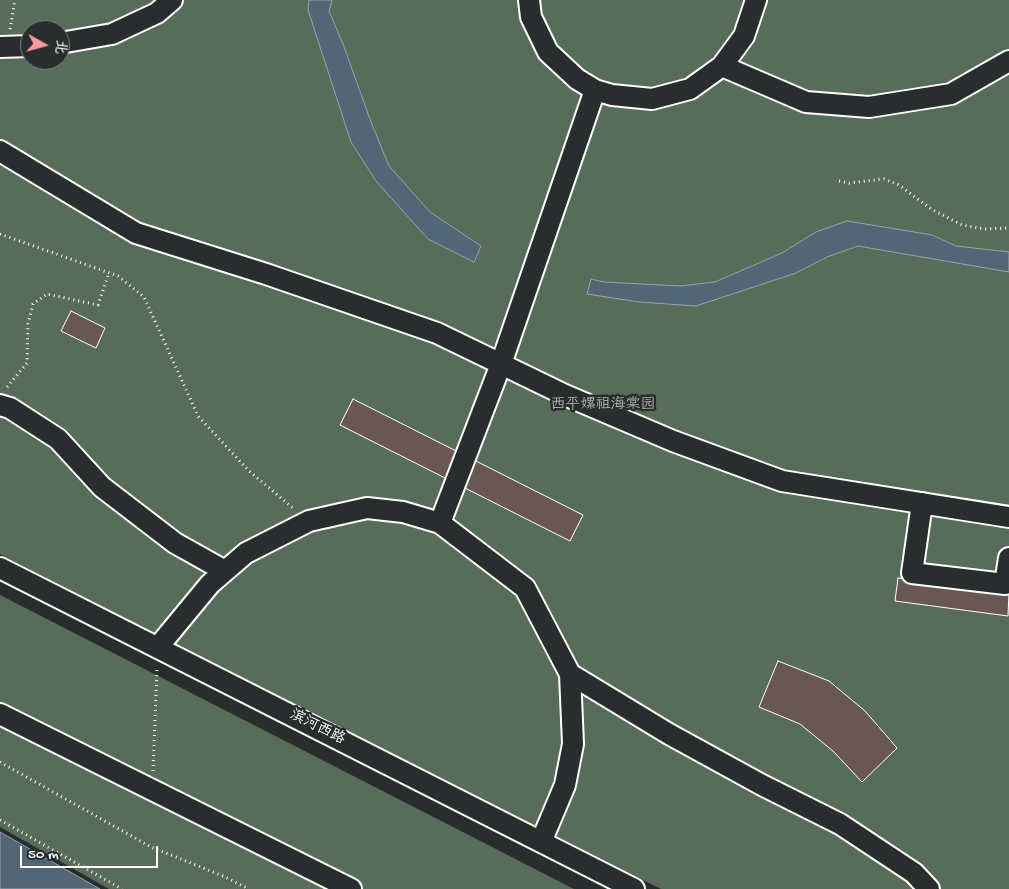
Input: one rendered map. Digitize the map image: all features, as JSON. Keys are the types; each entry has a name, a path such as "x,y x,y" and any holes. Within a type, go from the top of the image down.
{"street":[{"path":"70,41 112,34 157,13 172,0"},
{"path":"529,0 531,17 548,52 577,79 596,90 612,95 652,98 690,89 722,66 744,36 756,0"},
{"path":"4,47 20,46"},
{"path":"722,66 806,102 870,106 951,94 1009,61"},
{"path":"440,523 502,364 596,90"},
{"path":"0,151 136,233 438,333 565,395 673,441 782,481 1009,517"},
{"path":"3,397 10,408 58,439 102,487 175,544 224,571"},
{"path":"922,503 912,573 1005,584 1009,558"},
{"path":"158,647 210,584 224,571 246,553 309,521 367,508 403,512 440,523 525,588 570,674 572,744 565,784 541,842"},
{"name":"滨河西路","path":"0,568 634,889"},
{"path":"570,674 677,738 762,785 840,824 914,873 929,889"},
{"path":"0,714 351,889"}],"path":[{"path":"4,47 15,0"},
{"path":"839,182 849,183 884,179 900,185 930,209 962,225 984,229 1009,228"},
{"path":"0,234 118,276 144,297 198,416 248,471 309,521"},
{"path":"3,397 27,363 28,324 33,304 47,294 98,305 109,273"},
{"path":"152,790 158,647"},
{"path":"0,762 151,847 223,876 249,889"},
{"path":"0,820 122,889"}],"green space":[{"name":"西平嫘祖海棠园","path":"0,0 1009,0 1009,889 661,889 122,618 0,554"},
{"path":"0,595 574,889 109,889 0,827"}],"water":[{"path":"309,0 332,0 329,11 389,166 430,212 481,246 474,262 428,239 376,181 351,142 308,10"},
{"path":"847,221 932,235 956,246 1009,252 1009,272 858,246 827,257 796,273 696,306 639,302 587,294 591,279 604,282 680,286 715,282 782,253 816,232"},
{"path":"0,832 100,889 0,889"}],"building":[{"path":"71,311 105,328 96,348 61,331"},
{"path":"353,399 583,515 570,541 340,425"},
{"path":"898,578 1009,592 1008,616 895,601"},
{"path":"778,661 829,681 865,711 897,748 862,782 833,751 800,724 759,707"}]}
